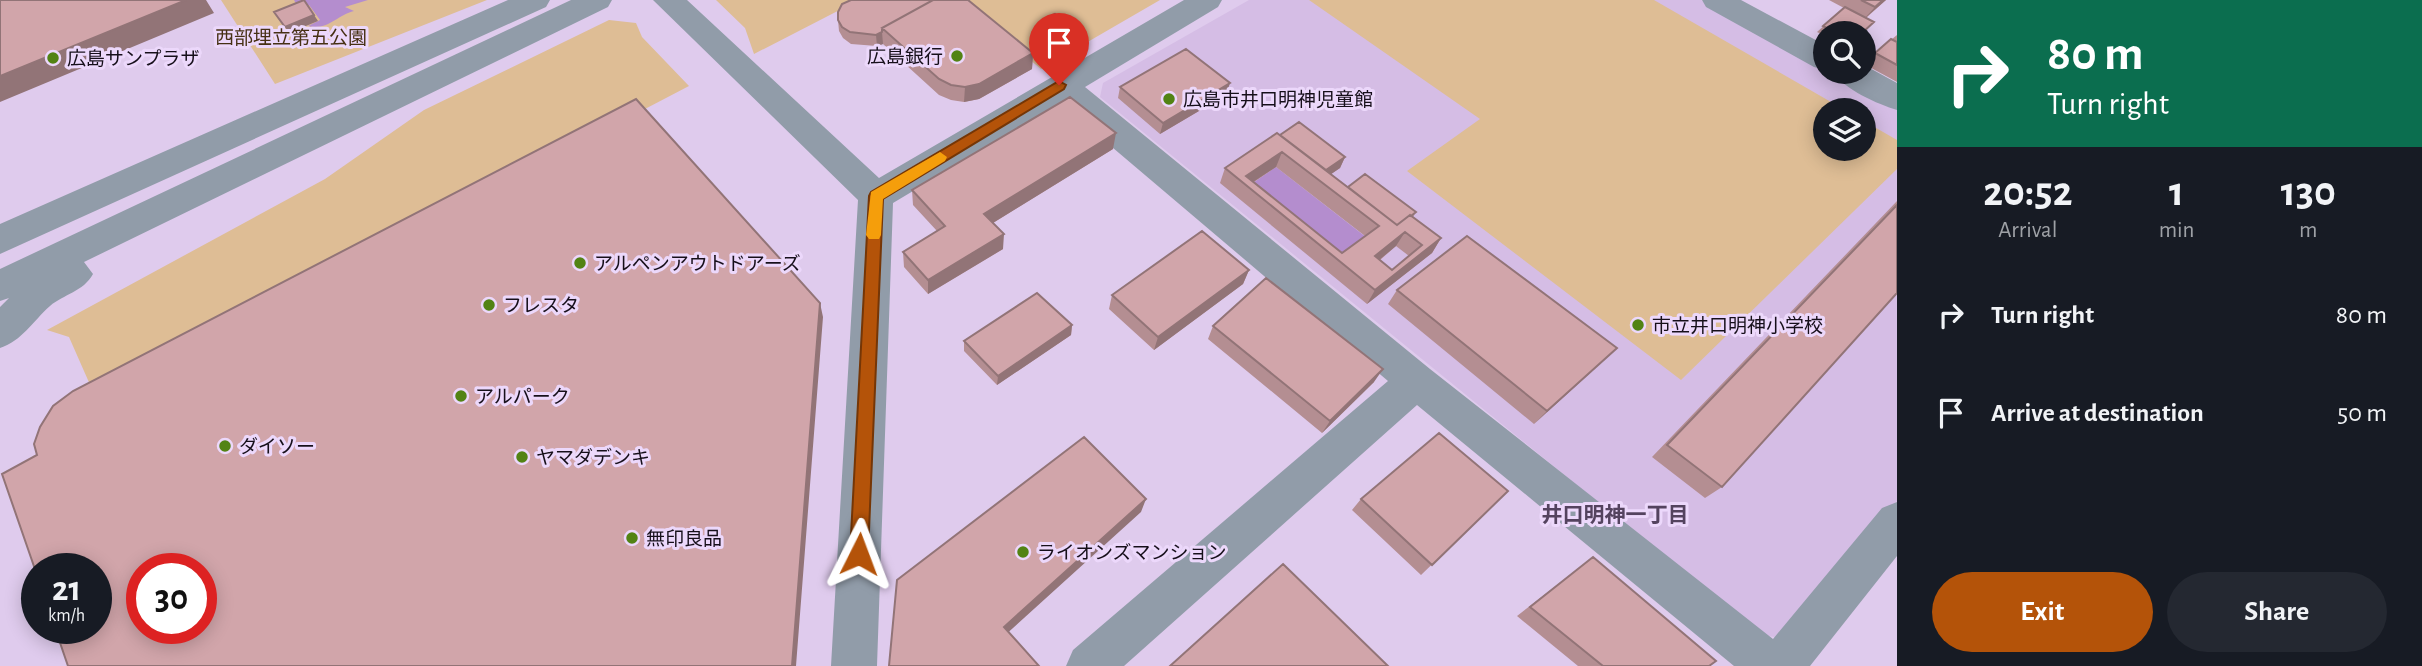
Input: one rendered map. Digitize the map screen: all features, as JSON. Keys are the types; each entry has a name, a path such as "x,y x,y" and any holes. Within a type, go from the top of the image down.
{"street":[{"path":"0,240 535,0"},
{"path":"0,286 335,128 597,0"},
{"path":"668,0 876,196 854,666"},
{"path":"876,196 1059,85 1207,0"},
{"path":"1738,4 1813,51"},
{"path":"1873,84 1897,97"},
{"path":"1059,85 1416,381 1770,666"},
{"path":"0,214 69,193 273,105 341,86"},
{"path":"0,332 38,294 335,128"},
{"path":"1089,666 1416,381"},
{"path":"1781,666 1897,522"}],"shaded area":[{"path":"294,0 368,0 345,7 354,11 327,25 315,27 308,26 320,20 309,5 299,9"},
{"name":"市立井口明神小学校","path":"1249,0 1701,0 1813,61 1813,84 1855,84 1897,107 1897,501 1789,639 1761,635 1100,97 1103,83"},
{"path":"1276,167 1371,241 1335,268 1241,191"}],"green space":[{"name":"西部埋立第五公園","path":"221,0 487,0 275,84"},
{"path":"716,0 859,0 754,54 745,28"},
{"path":"958,0 1160,0 1041,69"},
{"path":"1309,0 1654,0 1824,98 1813,98 1813,161 1876,161 1876,128 1897,140 1897,169 1681,380 1407,171 1480,119"},
{"path":"609,20 636,23 642,37 689,86 95,396 69,337 47,330 325,179 424,110"}],"building":[{"path":"0,0 186,0 0,76"},
{"path":"304,0 314,15 285,27 274,12"},
{"path":"851,0 933,0 882,28 882,32 876,35 850,32 842,27 838,12 842,4"},
{"name":"広島銀行","path":"933,0 968,0 1033,53 979,84 965,87 951,85 939,79 882,28"},
{"path":"1861,0 1883,0 1875,7"},
{"path":"1845,7 1872,21 1829,21"},
{"path":"1055,14 1066,22 1058,27 1047,18"},
{"path":"1891,39 1897,42 1897,65 1876,54"},
{"path":"1186,49 1230,83 1163,123 1120,87"},
{"path":"1070,97 1116,133 984,214 1004,234 928,280 903,252 945,226 912,190"},
{"name":"アルパーク","path":"636,99 820,303 792,666 68,666 60,644 112,644 112,553 29,553 2,474 37,455 34,444 40,427 53,406 73,391"},
{"path":"1299,122 1345,157 1326,170 1280,135"},
{"path":"1277,133 1397,225 1410,215 1441,238 1375,290 1225,168","holes":["1282,152 1379,226 1342,253 1246,176","1405,232 1422,245 1392,270 1375,256"]},
{"path":"1365,174 1416,212 1397,225 1348,187"},
{"path":"1897,205 1897,293 1722,487 1667,445"},
{"path":"1202,231 1249,270 1158,337 1112,295"},
{"path":"1467,236 1617,348 1547,411 1397,290"},
{"path":"1266,278 1383,369 1330,421 1213,326"},
{"path":"1037,293 1072,325 998,376 964,341"},
{"path":"1439,433 1508,491 1432,565 1361,499"},
{"name":"ライオンズマンション","path":"1084,437 1146,499 1004,627 1039,666 889,666 897,580"},
{"path":"1593,557 1716,661 1709,666 1603,666 1530,607"},
{"path":"1283,564 1388,666 1170,666"}],"slow traffic":[{"path":"874,235 876,196 940,157"}],"place":[{"name":"広島銀行","path":"957,56"},
{"name":"広島サンプラザ","path":"53,58"},
{"name":"広島市井口明神児童館","path":"1169,99"},
{"name":"アルペンアウトドアーズ","path":"580,263"},
{"name":"フレスタ","path":"489,305"},
{"name":"市立井口明神小学校","path":"1638,325"},
{"name":"アルパーク","path":"461,396"},
{"name":"ダイソー","path":"225,446"},
{"name":"ヤマダデンキ","path":"522,457"},
{"name":"無印良品","path":"632,538"},
{"name":"ライオンズマンション","path":"1023,552"}],"district":[{"name":"井口明神一丁目","path":"1615,515"}],"route":[{"path":"859,554 876,196 1059,85"}]}
